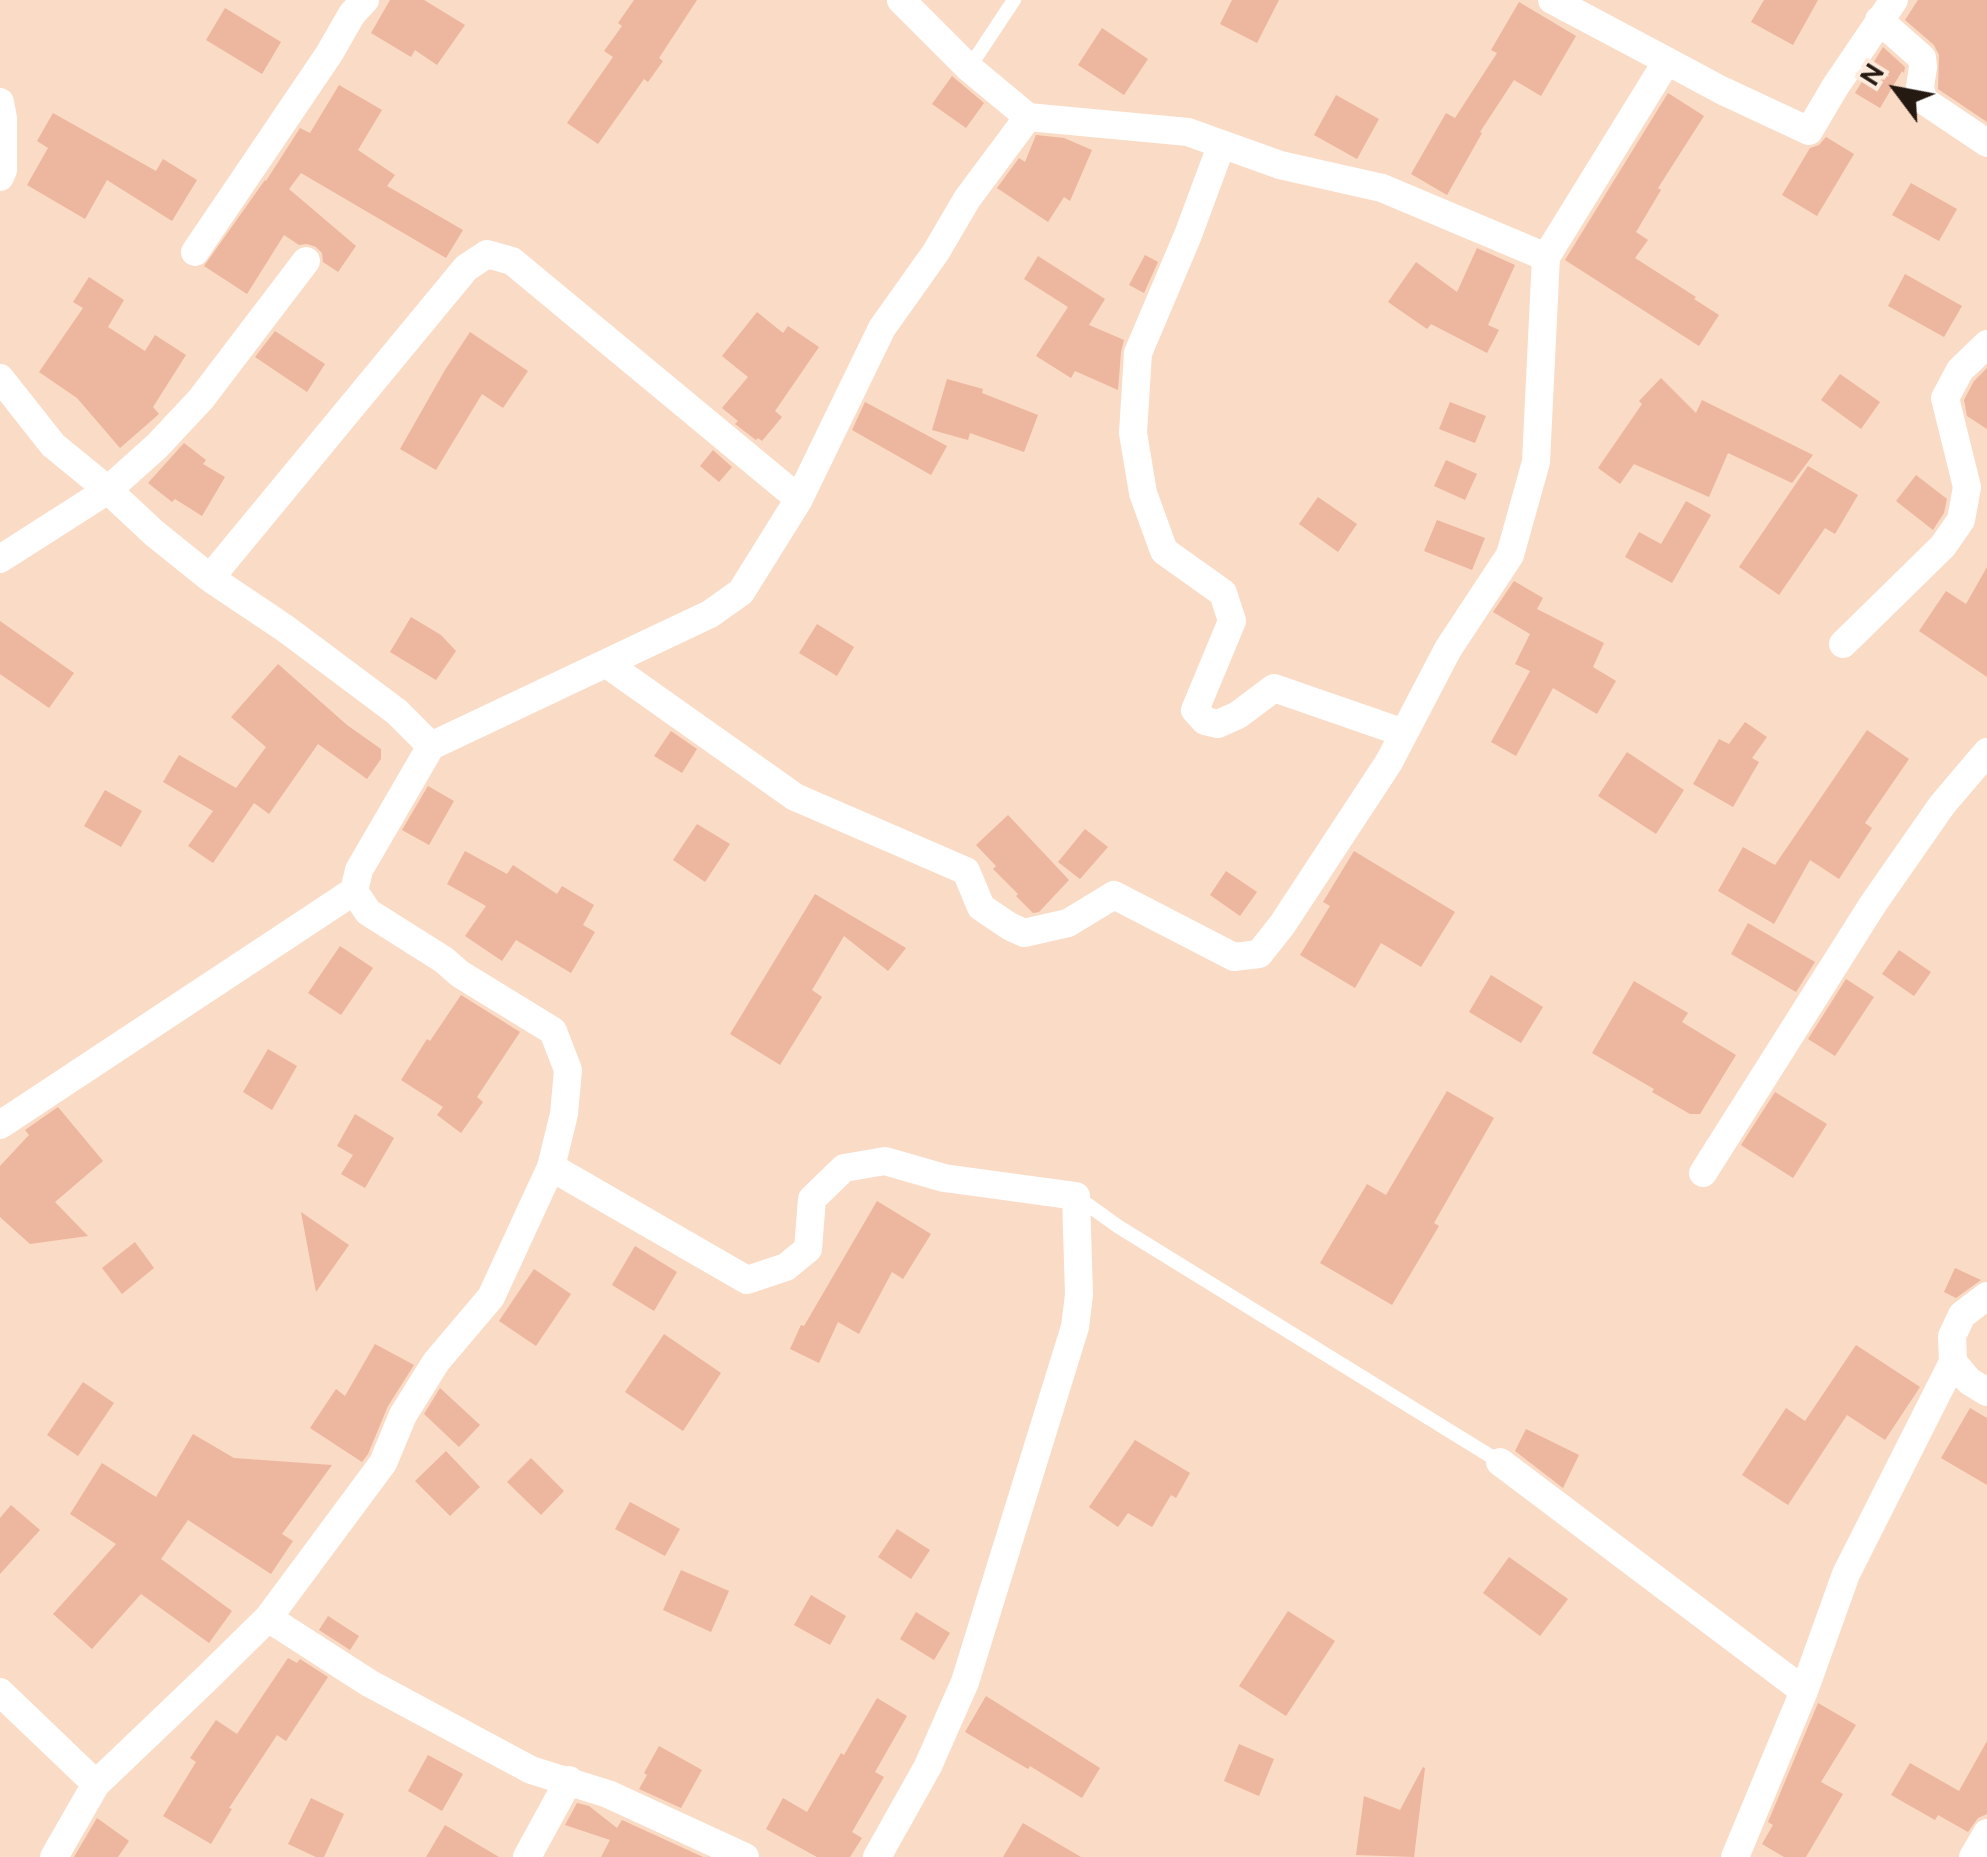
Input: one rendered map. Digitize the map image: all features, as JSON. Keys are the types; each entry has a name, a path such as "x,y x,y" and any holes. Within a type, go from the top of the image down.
{"street":[{"path":"195,252 364,0"},
{"path":"902,0 968,68 1028,117 1188,132 1280,165 1382,188 1546,257"},
{"path":"1552,0 1721,90 1809,131 1887,10 1922,58 1920,86 1924,100 1987,144"},
{"path":"607,664 795,796 966,871 981,907 1024,933 1068,924 1114,895 1234,957 1258,954 1389,762 1448,649 1510,555 1536,462 1546,257 1667,61"},
{"path":"0,102 4,118 0,177"},
{"path":"0,1125 354,891 360,870 432,746 710,614 741,592 799,498 882,328 1028,117"},
{"path":"1221,146 1138,353 1133,433 1143,493 1164,550 1223,593 1232,621 1195,710 1204,721 1218,724 1274,688 1404,733"},
{"path":"210,578 466,268 488,254 512,261 799,498"},
{"path":"0,558 108,490 157,446 200,399 306,261"},
{"path":"1843,644 1943,546 1961,520 1967,487 1945,398 1960,370 1987,344"},
{"path":"0,378 53,445 154,533 210,578 397,712 432,746"},
{"path":"1703,1173 1873,904 1942,805 1987,752"},
{"path":"54,1857 96,1784 268,1618 383,1463 404,1415 436,1362 491,1297 551,1168 564,1114 568,1070 553,1031 368,912 354,891"},
{"path":"551,1168 746,1280 786,1267 808,1249 812,1199 844,1168 885,1161 944,1178 1076,1196 1079,1295 1075,1327 964,1682 928,1766 877,1857"},
{"path":"1736,1857 1846,1574 1953,1362 1952,1336 1962,1315 1987,1296"},
{"path":"1953,1362 1987,1392"},
{"path":"1500,1462 1804,1690"},
{"path":"268,1618 368,1683 531,1770 608,1794 745,1857"},
{"path":"0,1692 96,1784"},
{"path":"526,1857 569,1780"},
{"path":"1973,1857 1987,1832"}],"lane":[{"path":"968,68 1014,0"},
{"path":"1076,1196 1119,1227 1500,1462"}],"building":[{"path":"390,0 424,0 465,25 437,65 415,50 411,57 371,33"},
{"path":"634,0 697,0 659,58 663,61 648,82 644,79 598,144 567,123 613,57 604,51"},
{"path":"1232,0 1279,0 1257,43 1220,24"},
{"path":"1764,0 1818,0 1793,45 1751,22"},
{"path":"1918,0 1987,0 1987,122 1938,89 1939,55 1934,45 1905,20"},
{"path":"1519,2 1576,36 1541,96 1514,80 1480,132 1447,195 1411,174 1446,113 1455,118 1497,53 1491,50"},
{"path":"225,8 281,42 262,74 206,40"},
{"path":"1102,28 1148,59 1124,95 1078,65"},
{"path":"1883,47 1905,67 1880,108 1855,93"},
{"path":"952,76 984,103 966,128 932,104"},
{"path":"339,85 382,110 358,150 395,175 387,186 463,230 446,258 301,173 289,189 356,246 338,272 323,262 316,247 299,245 284,235 247,294 204,266 300,128 310,133"},
{"path":"1668,93 1704,116 1658,188 1661,190 1636,232 1648,240 1635,258 1719,315 1699,346 1565,260"},
{"path":"1336,95 1379,119 1357,159 1314,135"},
{"path":"53,113 156,171 163,159 197,180 172,221 107,180 85,219 27,185 48,148 37,141"},
{"path":"1036,135 1064,138 1092,150 1070,201 1064,197 1048,222 997,188 1019,158 1025,162"},
{"path":"1826,137 1854,154 1817,216 1782,195 1810,148"},
{"path":"1911,183 1957,209 1939,241 1892,215"},
{"path":"1477,248 1515,265 1488,325 1499,330 1487,353 1431,324 1427,329 1388,302 1416,262 1457,292"},
{"path":"1145,255 1158,262 1144,293 1129,285"},
{"path":"1038,256 1105,299 1089,325 1124,340 1118,390 1075,371 1071,378 1036,356 1068,307 1024,279"},
{"path":"1905,274 1962,306 1944,337 1888,306"},
{"path":"89,277 124,300 108,327 145,351 155,335 186,355 153,407 159,414 120,448 77,398 39,372 83,308 73,302"},
{"path":"757,312 783,333 788,326 819,347 775,411 782,417 762,441 735,424 738,421 722,408 748,377 722,356"},
{"path":"275,331 325,364 307,392 255,357"},
{"path":"470,332 528,371 503,408 482,394 436,470 400,449"},
{"path":"1987,368 1987,429 1967,416 1964,400"},
{"path":"1840,374 1880,402 1861,429 1821,400"},
{"path":"1661,378 1696,413 1702,400 1813,455 1792,483 1728,453 1709,497 1634,464 1620,484 1598,468 1642,404 1639,401"},
{"path":"947,379 983,389 982,393 1038,415 1024,452 970,433 968,440 932,430"},
{"path":"865,402 947,446 931,475 852,430"},
{"path":"1450,402 1486,416 1475,443 1439,429"},
{"path":"184,443 206,460 203,464 225,477 202,516 175,499 172,502 148,483"},
{"path":"713,450 732,467 719,482 700,466"},
{"path":"1446,460 1477,474 1465,500 1434,486"},
{"path":"1808,466 1858,495 1835,534 1825,528 1779,595 1739,567"},
{"path":"1916,475 1947,499 1944,513 1933,530 1896,501"},
{"path":"1318,497 1357,524 1338,552 1299,524"},
{"path":"1686,501 1711,515 1672,583 1625,557 1639,532 1661,544"},
{"path":"1437,520 1485,538 1472,570 1424,551"},
{"path":"1987,567 1987,677 1919,631 1946,591 1966,604"},
{"path":"1514,581 1543,598 1537,609 1604,643 1593,667 1616,681 1597,714 1553,688 1516,756 1491,742 1530,671 1515,664 1530,634 1493,612"},
{"path":"411,617 441,635 456,651 436,680 390,652"},
{"path":"0,621 74,673 49,708 0,674"},
{"path":"817,624 854,647 837,676 799,653"},
{"path":"278,664 347,725 381,749 381,759 367,779 318,744 269,814 254,803 213,863 188,846 213,811 163,782 179,755 236,788 266,747 231,717"},
{"path":"1745,722 1767,737 1752,758 1759,762 1733,807 1693,784 1719,739 1729,744"},
{"path":"1867,730 1909,759 1865,823 1872,828 1839,879 1810,860 1774,924 1718,891 1743,847 1775,865"},
{"path":"671,731 697,749 682,773 654,756"},
{"path":"1627,752 1684,790 1656,834 1598,796"},
{"path":"428,786 454,801 429,845 402,830"},
{"path":"105,790 142,811 121,847 84,826"},
{"path":"1008,815 1069,880 1039,912 1033,913 1016,896 976,845"},
{"path":"697,824 730,844 705,882 673,860"},
{"path":"1085,829 1108,847 1080,879 1058,862"},
{"path":"465,851 507,874 513,865 557,894 562,886 594,905 583,925 595,932 571,973 516,940 502,961 465,936 486,906 447,884"},
{"path":"1354,851 1455,912 1421,967 1381,943 1355,988 1300,955 1330,906 1323,902"},
{"path":"1226,871 1257,892 1240,916 1210,895"},
{"path":"815,894 906,948 888,971 844,936 812,990 822,997 780,1065 730,1034"},
{"path":"1748,923 1815,962 1796,992 1731,954"},
{"path":"340,946 373,968 341,1015 308,993"},
{"path":"1899,950 1931,972 1914,996 1882,974"},
{"path":"1491,975 1543,1007 1521,1043 1469,1012"},
{"path":"1846,979 1874,997 1835,1056 1808,1039"},
{"path":"1634,981 1688,1013 1682,1022 1736,1055 1700,1114 1690,1114 1592,1053"},
{"path":"461,995 520,1032 477,1097 483,1102 461,1133 437,1115 443,1107 401,1080"},
{"path":"268,1049 297,1066 272,1110 243,1092"},
{"path":"1447,1091 1494,1118 1434,1223 1439,1226 1392,1305 1320,1263 1367,1184 1386,1195"},
{"path":"1775,1092 1827,1124 1793,1178 1741,1145"},
{"path":"58,1107 103,1161 55,1202 88,1236 30,1244 0,1217 0,1166 29,1135 25,1130"},
{"path":"355,1114 394,1138 365,1188 341,1174 353,1155 337,1146"},
{"path":"877,1201 931,1234 903,1279 892,1272 859,1334 838,1322 819,1363 790,1349"},
{"path":"301,1212 349,1245 316,1292"},
{"path":"135,1242 154,1268 122,1294 102,1268"},
{"path":"635,1246 677,1272 654,1311 612,1285"},
{"path":"1955,1268 1981,1280 1956,1298 1944,1292"},
{"path":"534,1269 571,1294 536,1346 499,1321"},
{"path":"664,1334 721,1373 683,1431 625,1392"},
{"path":"375,1344 414,1365 388,1406 362,1462 310,1428 336,1389 345,1396"},
{"path":"1856,1345 1920,1387 1885,1440 1847,1415 1788,1505 1742,1475 1786,1408 1805,1421"},
{"path":"83,1382 114,1403 78,1456 47,1435"},
{"path":"440,1388 480,1425 459,1447 424,1414"},
{"path":"1970,1408 1987,1418 1987,1485 1941,1458"},
{"path":"1526,1429 1579,1455 1563,1488 1515,1451"},
{"path":"193,1434 234,1458 332,1465 282,1534 293,1541 271,1574 188,1520 161,1559 232,1611 209,1643 141,1594 92,1649 53,1614 116,1544 70,1514 102,1463 156,1497"},
{"path":"1135,1440 1190,1473 1152,1527 1128,1513 1118,1527 1089,1507"},
{"path":"446,1451 480,1487 450,1516 415,1481"},
{"path":"531,1458 564,1491 541,1515 507,1482"},
{"path":"630,1502 680,1529 665,1556 615,1529"},
{"path":"11,1505 40,1530 0,1574 0,1518"},
{"path":"897,1529 930,1550 911,1579 878,1557"},
{"path":"1509,1557 1568,1599 1540,1636 1483,1593"},
{"path":"681,1570 729,1591 711,1632 663,1610"},
{"path":"811,1595 846,1616 830,1645 794,1625"},
{"path":"1288,1611 1335,1641 1286,1716 1239,1686"},
{"path":"916,1612 950,1633 934,1660 900,1639"},
{"path":"328,1616 359,1636 350,1650 319,1630"},
{"path":"288,1658 297,1663 300,1659 328,1677 286,1741 277,1735 229,1808 232,1809 211,1844 163,1816 196,1762 190,1758 216,1720 237,1734"},
{"path":"986,1696 1100,1768 1082,1798 965,1732"},
{"path":"877,1698 907,1716 875,1772 884,1777 852,1832 862,1838 850,1857 817,1857 766,1829 783,1798 807,1812"},
{"path":"1818,1703 1856,1725 1821,1782 1843,1794 1806,1857 1784,1857 1762,1844 1773,1825 1768,1822"},
{"path":"1987,1741 1987,1814 1978,1818 1968,1832 1938,1815 1935,1820 1891,1795 1910,1763 1959,1791"},
{"path":"1239,1744 1274,1759 1259,1796 1224,1781"},
{"path":"659,1746 702,1770 681,1808 639,1789"},
{"path":"428,1755 463,1774 442,1811 408,1791"},
{"path":"1423,1767 1414,1857 1356,1855 1364,1796 1400,1810"},
{"path":"311,1798 344,1814 324,1857 288,1844"},
{"path":"577,1803 589,1806 617,1828 622,1820 703,1857 601,1857 610,1840 565,1825"},
{"path":"97,1818 129,1841 118,1857 74,1857"},
{"path":"1023,1823 1081,1857 1003,1857"},
{"path":"445,1825 499,1857 426,1857"}]}
